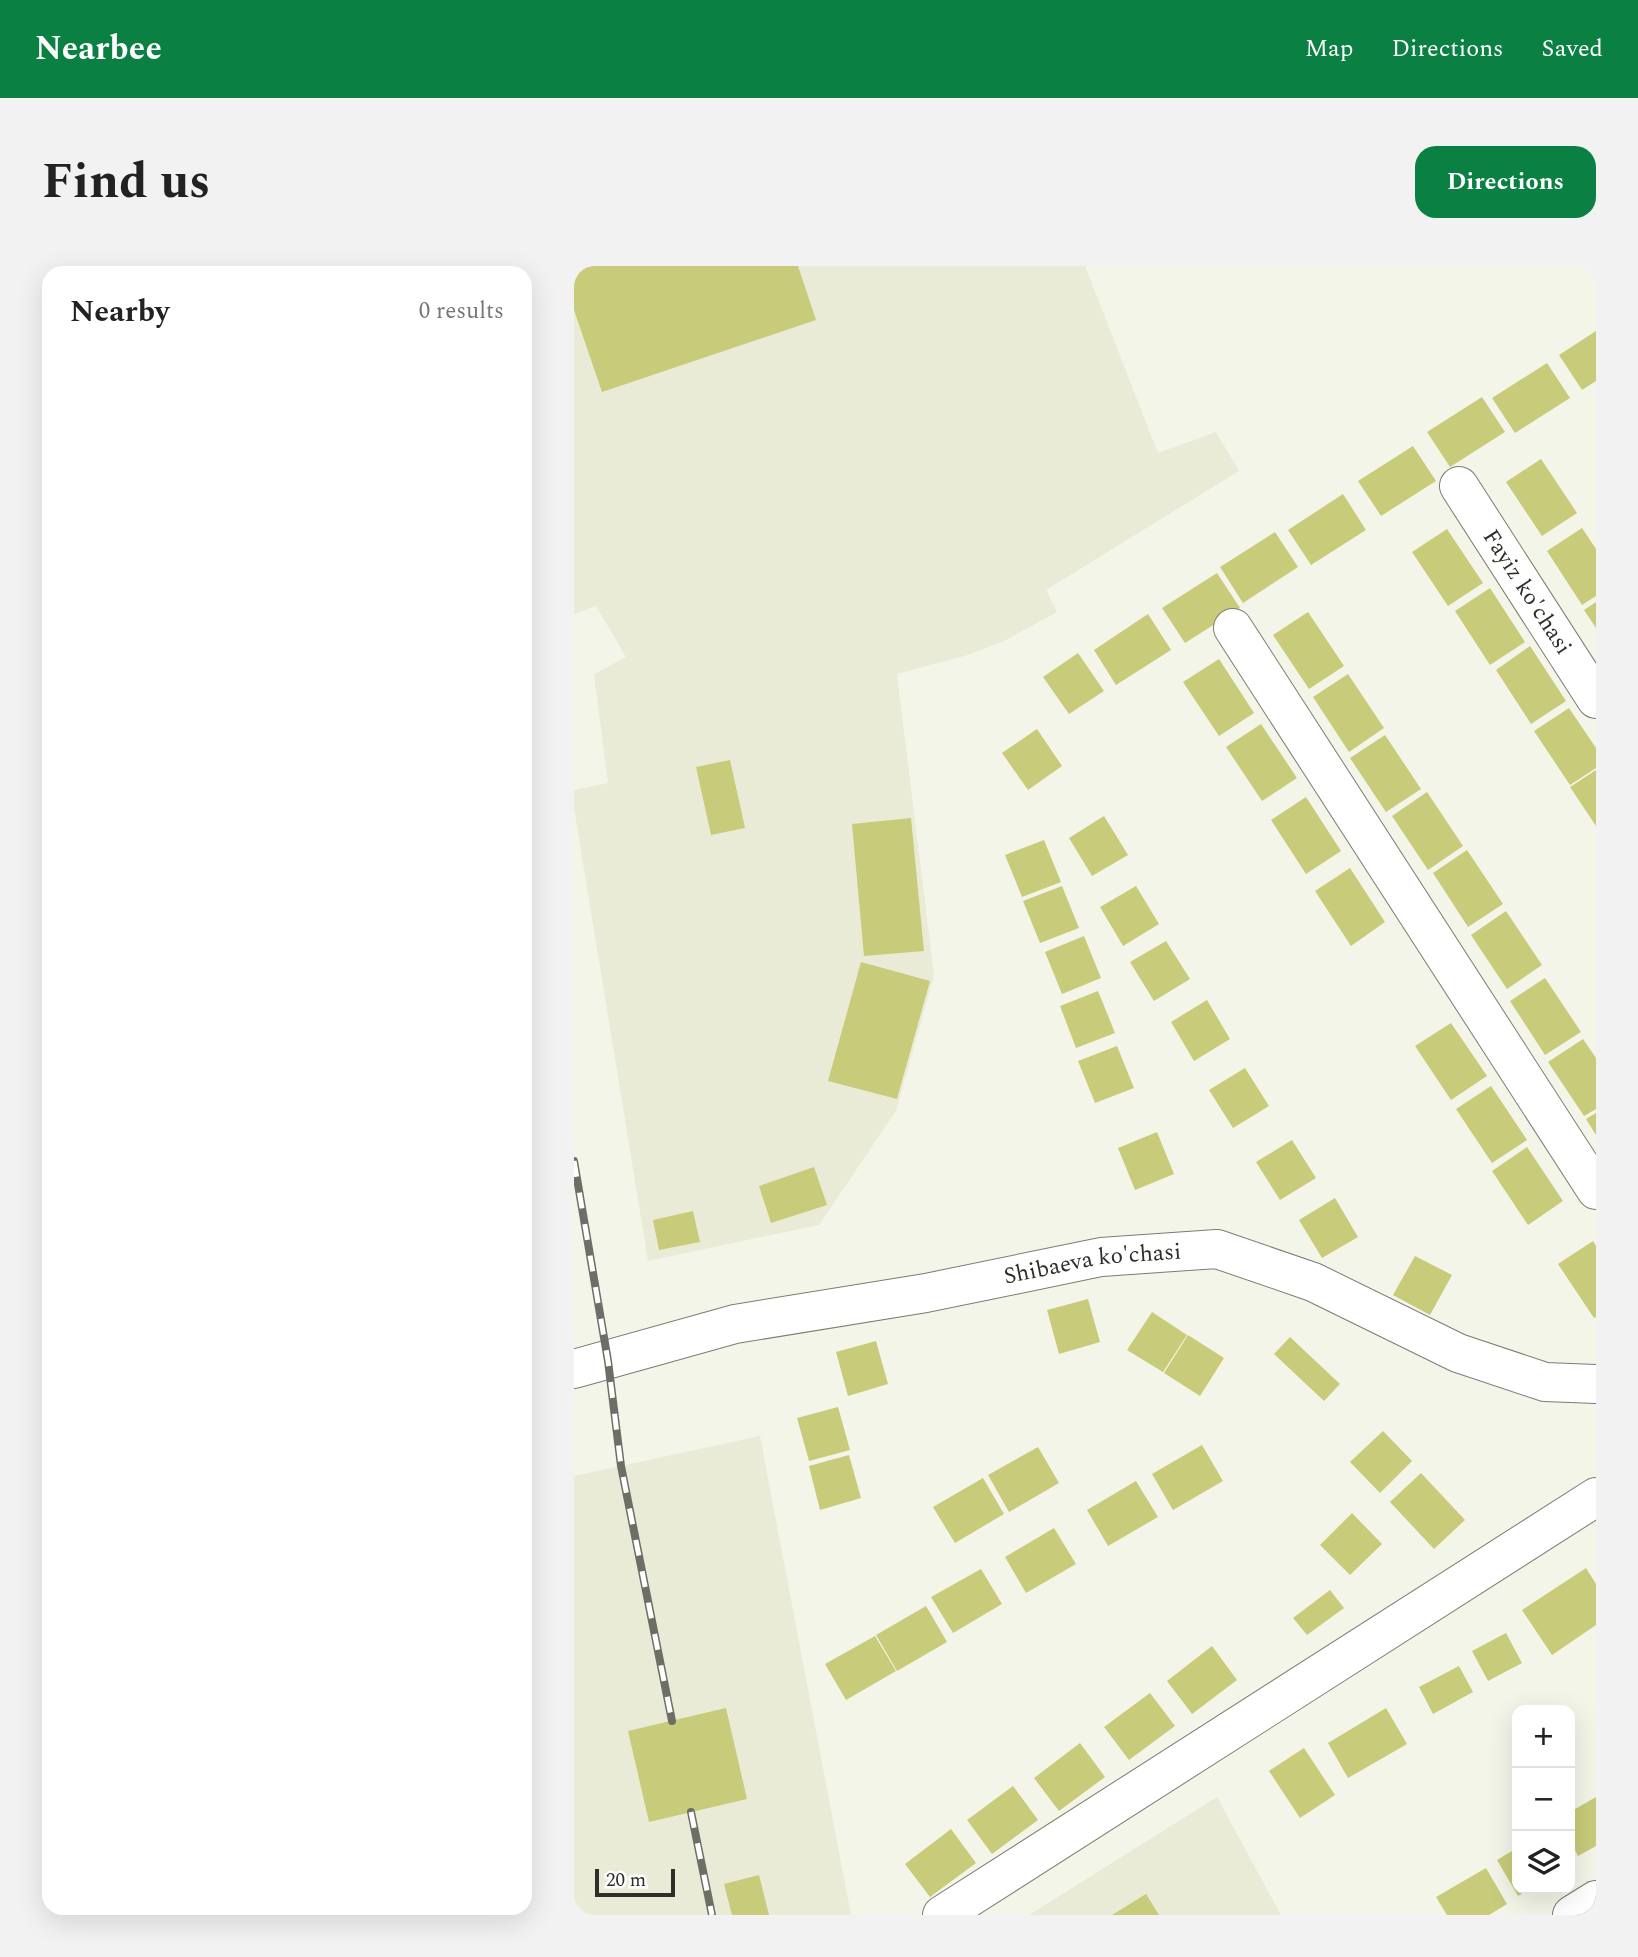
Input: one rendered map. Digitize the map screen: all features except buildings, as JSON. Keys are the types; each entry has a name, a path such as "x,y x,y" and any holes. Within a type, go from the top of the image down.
{"street":[{"name":"Fayiz ko'chasi","path":"1460,486 1596,699"},
{"path":"1233,628 1596,1190"},
{"name":"Shibaeva ko'chasi","path":"574,1369 735,1324 926,1293 1101,1257 1217,1249 1313,1282 1458,1353 1545,1382 1596,1384"},
{"path":"942,1915 1596,1497"},
{"path":"1572,1915 1596,1900"}],"shaded area":[{"path":"574,266 1085,266 1158,453 1216,432 1239,471 1046,590 1057,612 1004,641 968,655 897,674 934,976 896,1111 819,1225 648,1261 574,808 574,790 608,783 594,674 626,657 596,606 574,614"},
{"path":"760,1436 851,1915 574,1915 574,1476"},
{"path":"1217,1797 1281,1915 1029,1915"}],"railway":[{"path":"574,1161 608,1361 621,1466 672,1721"},
{"path":"691,1812 712,1915"}]}
